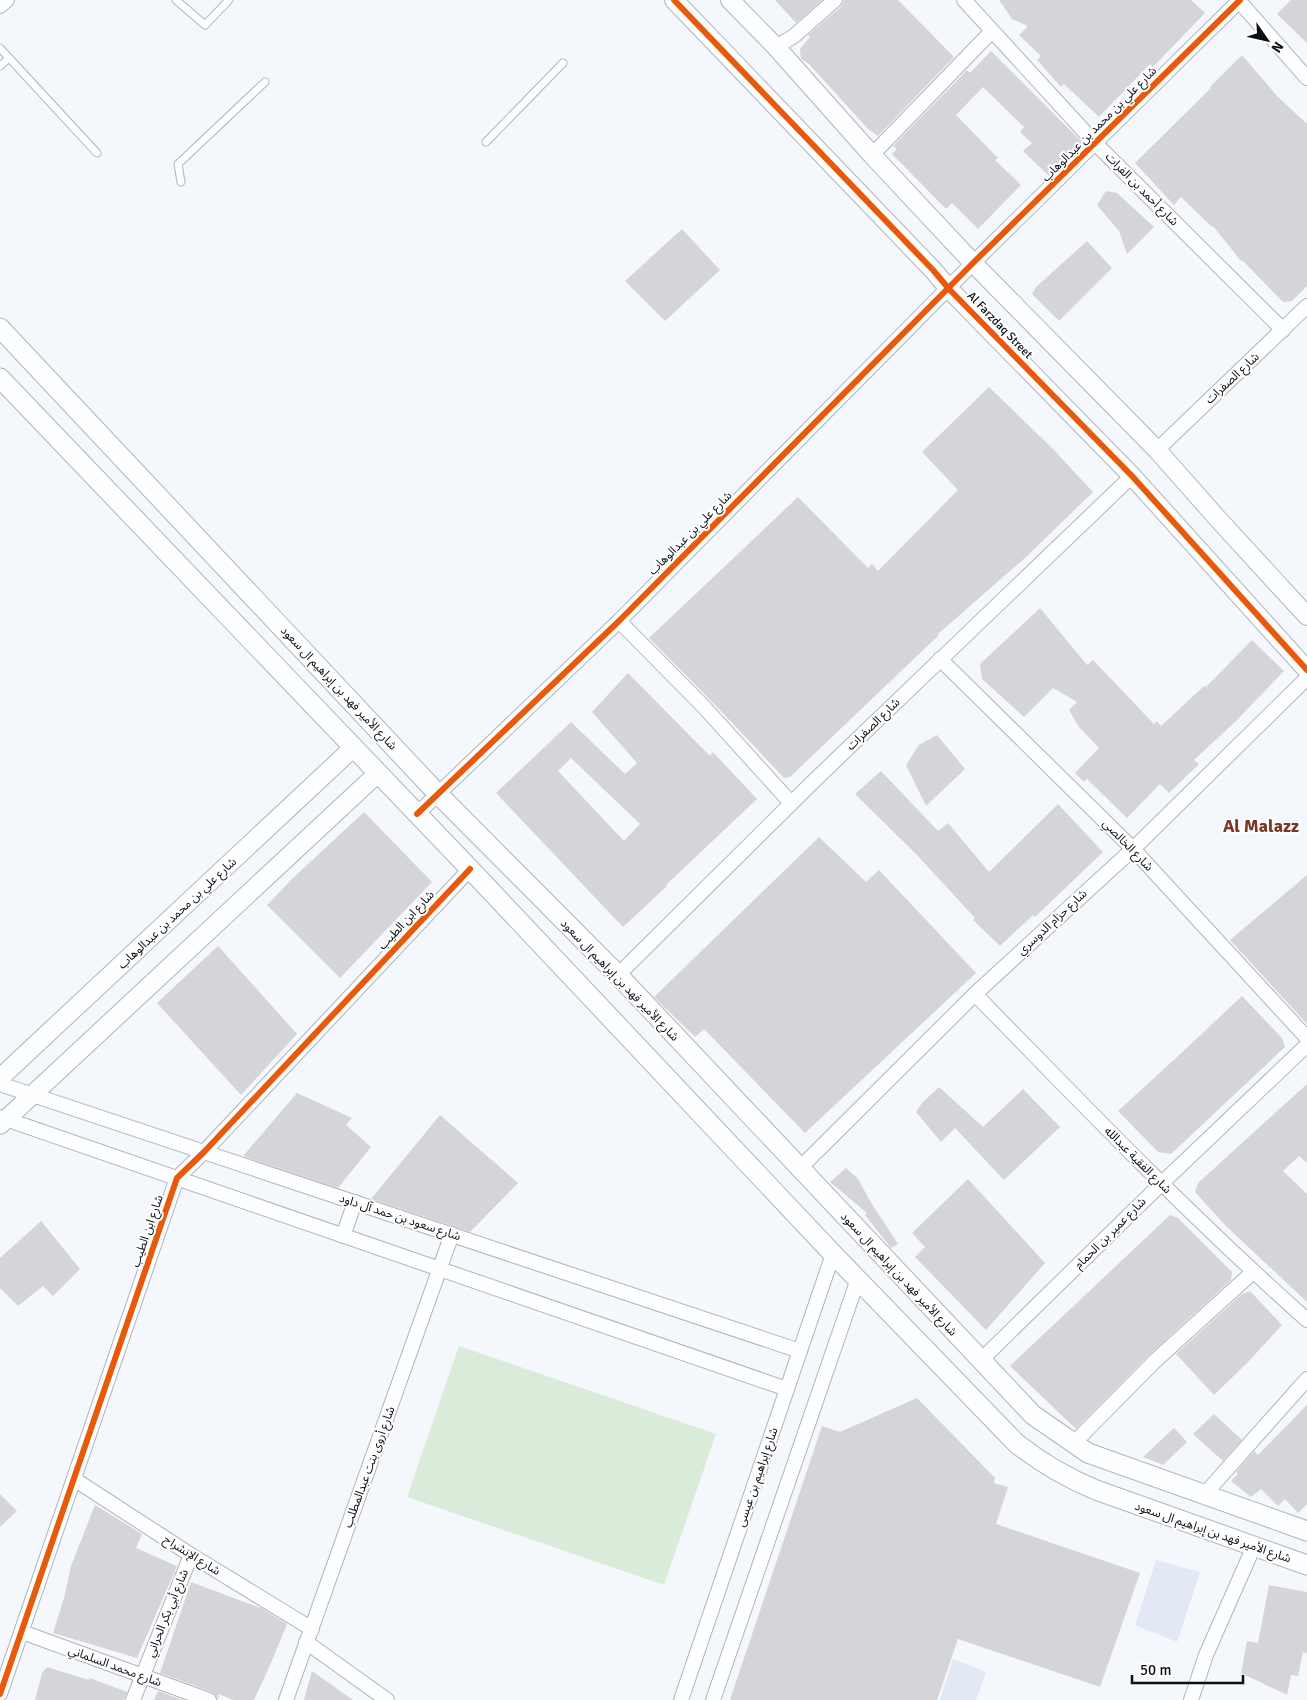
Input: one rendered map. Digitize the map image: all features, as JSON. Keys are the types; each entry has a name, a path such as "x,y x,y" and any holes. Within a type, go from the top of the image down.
{"main road":[{"name":"شارع الأمير فهد بن إبراهيم ال سعود","path":"0,328 438,794 618,975 980,1361 1033,1415 1088,1453 1307,1531"},
{"name":"شارع الأمير فهد بن إبراهيم ال سعود","path":"0,378 354,747 833,1254 1016,1443 1062,1475 1096,1490 1307,1565"}],"street":[{"path":"0,6 7,0"},
{"name":"Al Farzdaq Street","path":"674,0 933,270 949,289 1132,476 1307,670"},
{"name":"Al Farzdaq Street","path":"730,0 776,47 872,155 973,263 1157,450 1307,616"},
{"path":"776,47 794,36 835,0"},
{"name":"شارع أحمد بن الفرات","path":"964,0 1095,143 1283,330"},
{"path":"1239,0 1307,78"},
{"name":"شارع علي بن محمد بن عبدالوهاب","path":"973,263 1239,0"},
{"path":"872,155 992,31"},
{"name":"شارع علي بن عبدالوهاب","path":"417,814 619,621 973,263"},
{"name":"شارع الصفرات","path":"1157,450 1307,306"},
{"name":"شارع الصفرات","path":"618,975 791,803 1132,476"},
{"path":"619,621 704,707 791,803"},
{"name":"شارع الخالصي","path":"940,659 1133,849 1307,1038"},
{"name":"شارع حزام الدوسري","path":"800,1168 975,994 1133,849 1307,678"},
{"name":"شارع علي بن محمد بن عبدالوهاب","path":"0,1078 354,747"},
{"path":"2,1120 378,773"},
{"name":"شارع ابن الطيب","path":"0,1694 177,1178 204,1152 470,869"},
{"name":"شارع الفقية عبدالله","path":"975,994 1161,1184 1253,1272 1307,1320"},
{"name":"شارع عمير بن الحمام","path":"980,1361 1161,1184 1307,1045"},
{"name":"شارع سعود بن حمد آل داود","path":"0,1084 800,1351"},
{"path":"2,1120 177,1178 787,1389"},
{"path":"343,1236 355,1202"},
{"name":"شارع أروى بنت عبدالمطلب","path":"286,1700 452,1234"},
{"name":"شارع إبراهيم بن عيسى","path":"681,1700 833,1254"},
{"path":"1074,1443 1156,1360 1253,1272"},
{"path":"713,1700 858,1279"},
{"path":"1204,1495 1307,1379"},
{"name":"شارع الإنشراح","path":"74,1479 309,1635 387,1700"},
{"path":"1191,1700 1206,1655 1254,1546"},
{"name":"شارع أبي بكر الحراني","path":"133,1700 191,1555"},
{"name":"شارع محمد السلماني","path":"22,1632 209,1700"}],"lane":[{"path":"176,0 204,25 229,0"},
{"path":"0,48 97,153"},
{"path":"0,66 9,58"},
{"path":"486,142 563,63"},
{"path":"181,182 178,164 265,82"}],"shaded area":[{"path":"1156,1560 1200,1572 1177,1642 1135,1625"},
{"path":"953,1659 986,1672 976,1700 940,1700"}],"green space":[{"path":"459,1346 716,1434 664,1585 407,1497"}],"building":[{"path":"775,0 822,0 796,23"},
{"path":"844,0 898,0 954,57 878,136 868,129 809,64 801,59 800,49 810,37 808,35 841,7"},
{"path":"999,0 1191,0 1205,13 1153,67 1150,64 1099,117 1064,84 1061,87 1037,60 1041,56 1019,35 1028,26 1012,19"},
{"path":"1291,0 1307,0 1307,43 1277,14"},
{"path":"991,51 1083,143 1049,176 1023,151 1032,143 1020,132 1024,127 983,87 956,115 998,158 995,160 1021,185 978,229 952,203 946,209 892,154 897,149 893,146 967,70 970,73"},
{"path":"1242,55 1278,97 1307,124 1307,286 1292,301 1283,302 1241,261 1213,226 1181,197 1174,205 1135,163"},
{"path":"1106,191 1117,193 1154,227 1127,254 1119,231 1097,205"},
{"path":"682,229 720,270 665,321 625,281"},
{"path":"1087,241 1112,268 1059,321 1032,294 1036,287"},
{"path":"989,387 1052,448 1093,492 1026,557 938,634 790,777 784,778 649,638 798,497 868,568 872,564 878,571 958,490 922,452"},
{"path":"1040,608 1087,665 1093,660 1154,724 1157,721 1161,726 1204,686 1206,687 1252,640 1284,671 1236,721 1194,760 1199,764 1169,793 1160,784 1127,818 1087,779 1084,782 1075,773 1099,748 1079,727 1069,710 1077,702 1053,688 1024,717 982,679 980,664"},
{"path":"628,673 710,756 713,752 757,799 623,927 496,793 571,722 625,774 637,763 592,712","holes":["571,758 640,824 624,841 558,771"]},
{"path":"937,735 965,769 926,806 906,765 919,745"},
{"path":"881,771 938,831 948,823 989,872 1058,804 1103,852 1035,917 1033,915 1000,946 973,920 975,918 917,855 855,794"},
{"path":"364,812 432,882 340,978 267,905"},
{"path":"819,837 866,882 879,870 976,973 805,1133 704,1029 695,1037 654,997"},
{"path":"1307,875 1307,1024 1230,940"},
{"path":"218,946 297,1034 241,1095 157,1003"},
{"path":"1242,996 1282,1038 1285,1047 1171,1154 1158,1152 1118,1111"},
{"path":"1307,1084 1307,1163 1299,1156 1283,1171 1307,1194 1307,1302 1226,1226 1195,1192 1198,1183"},
{"path":"939,1087 983,1127 1023,1089 1060,1127 1004,1180 955,1128 941,1142 916,1112 922,1103"},
{"path":"297,1093 352,1118 346,1125 371,1147 338,1188 243,1156"},
{"path":"440,1115 518,1183 470,1232 371,1199"},
{"path":"846,1168 858,1179 898,1244 891,1248 865,1215 867,1213 830,1182"},
{"path":"968,1179 1045,1263 986,1330 915,1257 925,1247 912,1233"},
{"path":"1170,1215 1178,1218 1232,1272 1231,1280 1150,1354 1076,1429 1010,1366"},
{"path":"41,1221 80,1269 53,1296 43,1286 18,1306 0,1288 0,1258"},
{"path":"1250,1291 1282,1325 1214,1395 1176,1354 1242,1294"},
{"path":"917,1398 995,1478 994,1483 1008,1487 996,1524 1140,1573 1100,1687 958,1639 937,1700 730,1700 822,1426 840,1432"},
{"path":"1307,1405 1307,1504 1298,1513 1285,1499 1278,1506 1261,1489 1251,1497 1231,1481 1238,1474 1236,1472 1254,1451 1258,1455"},
{"path":"1214,1414 1242,1440 1223,1461 1193,1434"},
{"path":"1174,1428 1187,1442 1163,1465 1143,1457"},
{"path":"0,1494 17,1511 0,1527"},
{"path":"95,1505 142,1534 136,1548 177,1566 137,1658 53,1633 64,1598 71,1566"},
{"path":"191,1582 261,1608 287,1624 254,1700 233,1700 219,1694 218,1700 212,1692 160,1673"},
{"path":"1269,1585 1307,1592 1307,1653 1303,1652 1298,1676 1291,1675 1287,1695 1241,1673 1247,1641 1258,1643"},
{"path":"47,1667 89,1680 90,1678 127,1692 124,1700 35,1700 42,1673"},
{"path":"312,1671 353,1700 304,1700"},
{"path":"158,1691 183,1700 154,1700"}],"cycle path":[{"path":"674,0 933,270 949,289 1132,476 1307,670"},
{"path":"417,814 619,621 973,263 1240,0"},
{"path":"0,1694 177,1178 204,1152 470,869"}],"district":[{"name":"Al Malazz","path":"1261,826"}]}
